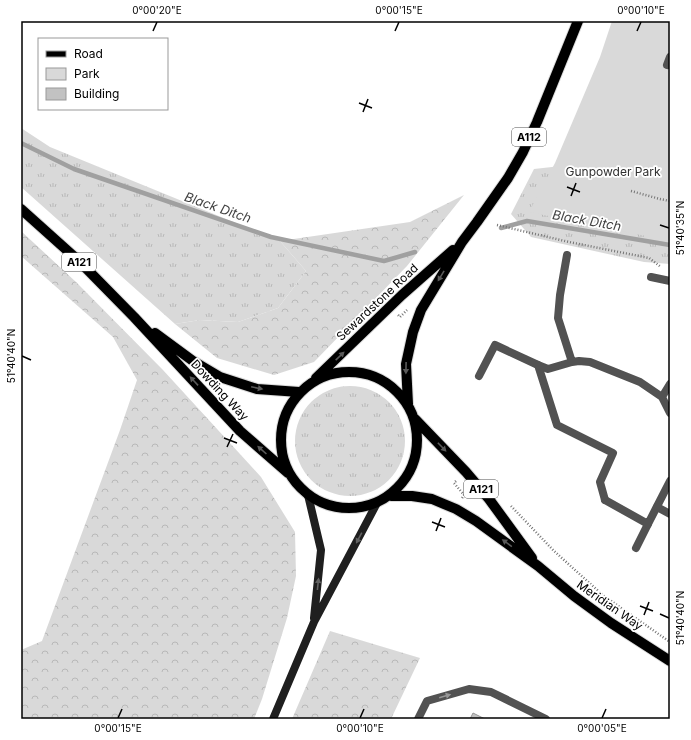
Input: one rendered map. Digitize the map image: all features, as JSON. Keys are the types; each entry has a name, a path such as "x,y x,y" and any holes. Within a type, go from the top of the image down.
{"main road":[{"name":"Sewardstone Road","path":"408,404 406,364 413,332 424,304 462,242 508,178 523,152 578,21"},
{"name":"Dowding Way","path":"21,209 79,261 134,317 240,431 290,476"},
{"name":"Sewardstone Road","path":"312,382 402,295 462,242"},
{"name":"Dowding Way","path":"134,317 194,361 220,377 257,389 299,392"},
{"path":"338,372 353,372 378,378 400,394 408,404 415,419 418,436 416,457 412,469 404,482 391,496 362,508 349,509 328,506 308,495 297,485 290,476 282,456 280,436 283,422 288,410 299,392 312,382 338,372"},
{"name":"Meridian Way","path":"415,419 489,498 538,566"},
{"name":"Meridian Way","path":"391,496 412,496 432,500 456,510 476,521 538,566 574,596 611,623 670,660"}],"street":[{"path":"567,255 560,295 558,318 572,362"},
{"path":"651,277 670,281"},
{"path":"479,376 495,345 548,369 579,360 590,362 640,382 662,397 670,413"},
{"path":"538,365 557,425 614,453 600,482 605,500 648,524"},
{"path":"662,397 670,384"},
{"path":"636,548 670,481"},
{"path":"308,495 321,550 314,622"},
{"path":"273,719 314,622 377,503"},
{"path":"657,507 670,514"},
{"path":"418,719 427,701 469,689 491,692 546,719"}],"path":[{"path":"631,191 670,201"},
{"path":"497,225 569,242 649,258 665,269"},
{"path":"456,481 454,483 464,495 461,500"},
{"path":"509,504 554,551 604,596 670,642"}],"green space":[{"name":"Gunpowder Park","path":"612,21 670,21 670,241 529,212 555,163 600,57"},
{"path":"21,128 50,147 280,241 306,271 278,308 238,322 200,320 175,324 21,187"},
{"path":"561,166 670,229 670,264 644,262 531,237 511,214 534,169"},
{"path":"464,195 407,266 314,362 274,375 217,358 175,324 200,320 238,322 278,308 306,271 280,241 410,222"},
{"path":"21,231 76,282 163,370 261,477 295,532 296,576 287,618 262,699 254,719 21,719 21,650 42,641 137,380 113,337 21,256"},
{"path":"350,386 371,390 381,395 389,402 396,410 401,420 405,441 401,462 396,472 389,480 381,487 371,492 350,496 329,492 319,487 311,480 304,472 299,462 295,441 299,420 304,410 311,402 319,395 329,390"},
{"path":"330,631 420,658 391,719 292,719"}],"building":[{"path":"473,713 485,719 470,719"}],"waterway":[{"name":"Black Ditch","path":"21,143 74,169 271,237 384,261 415,252"},
{"name":"Black Ditch","path":"501,228 527,221 670,245"}]}
